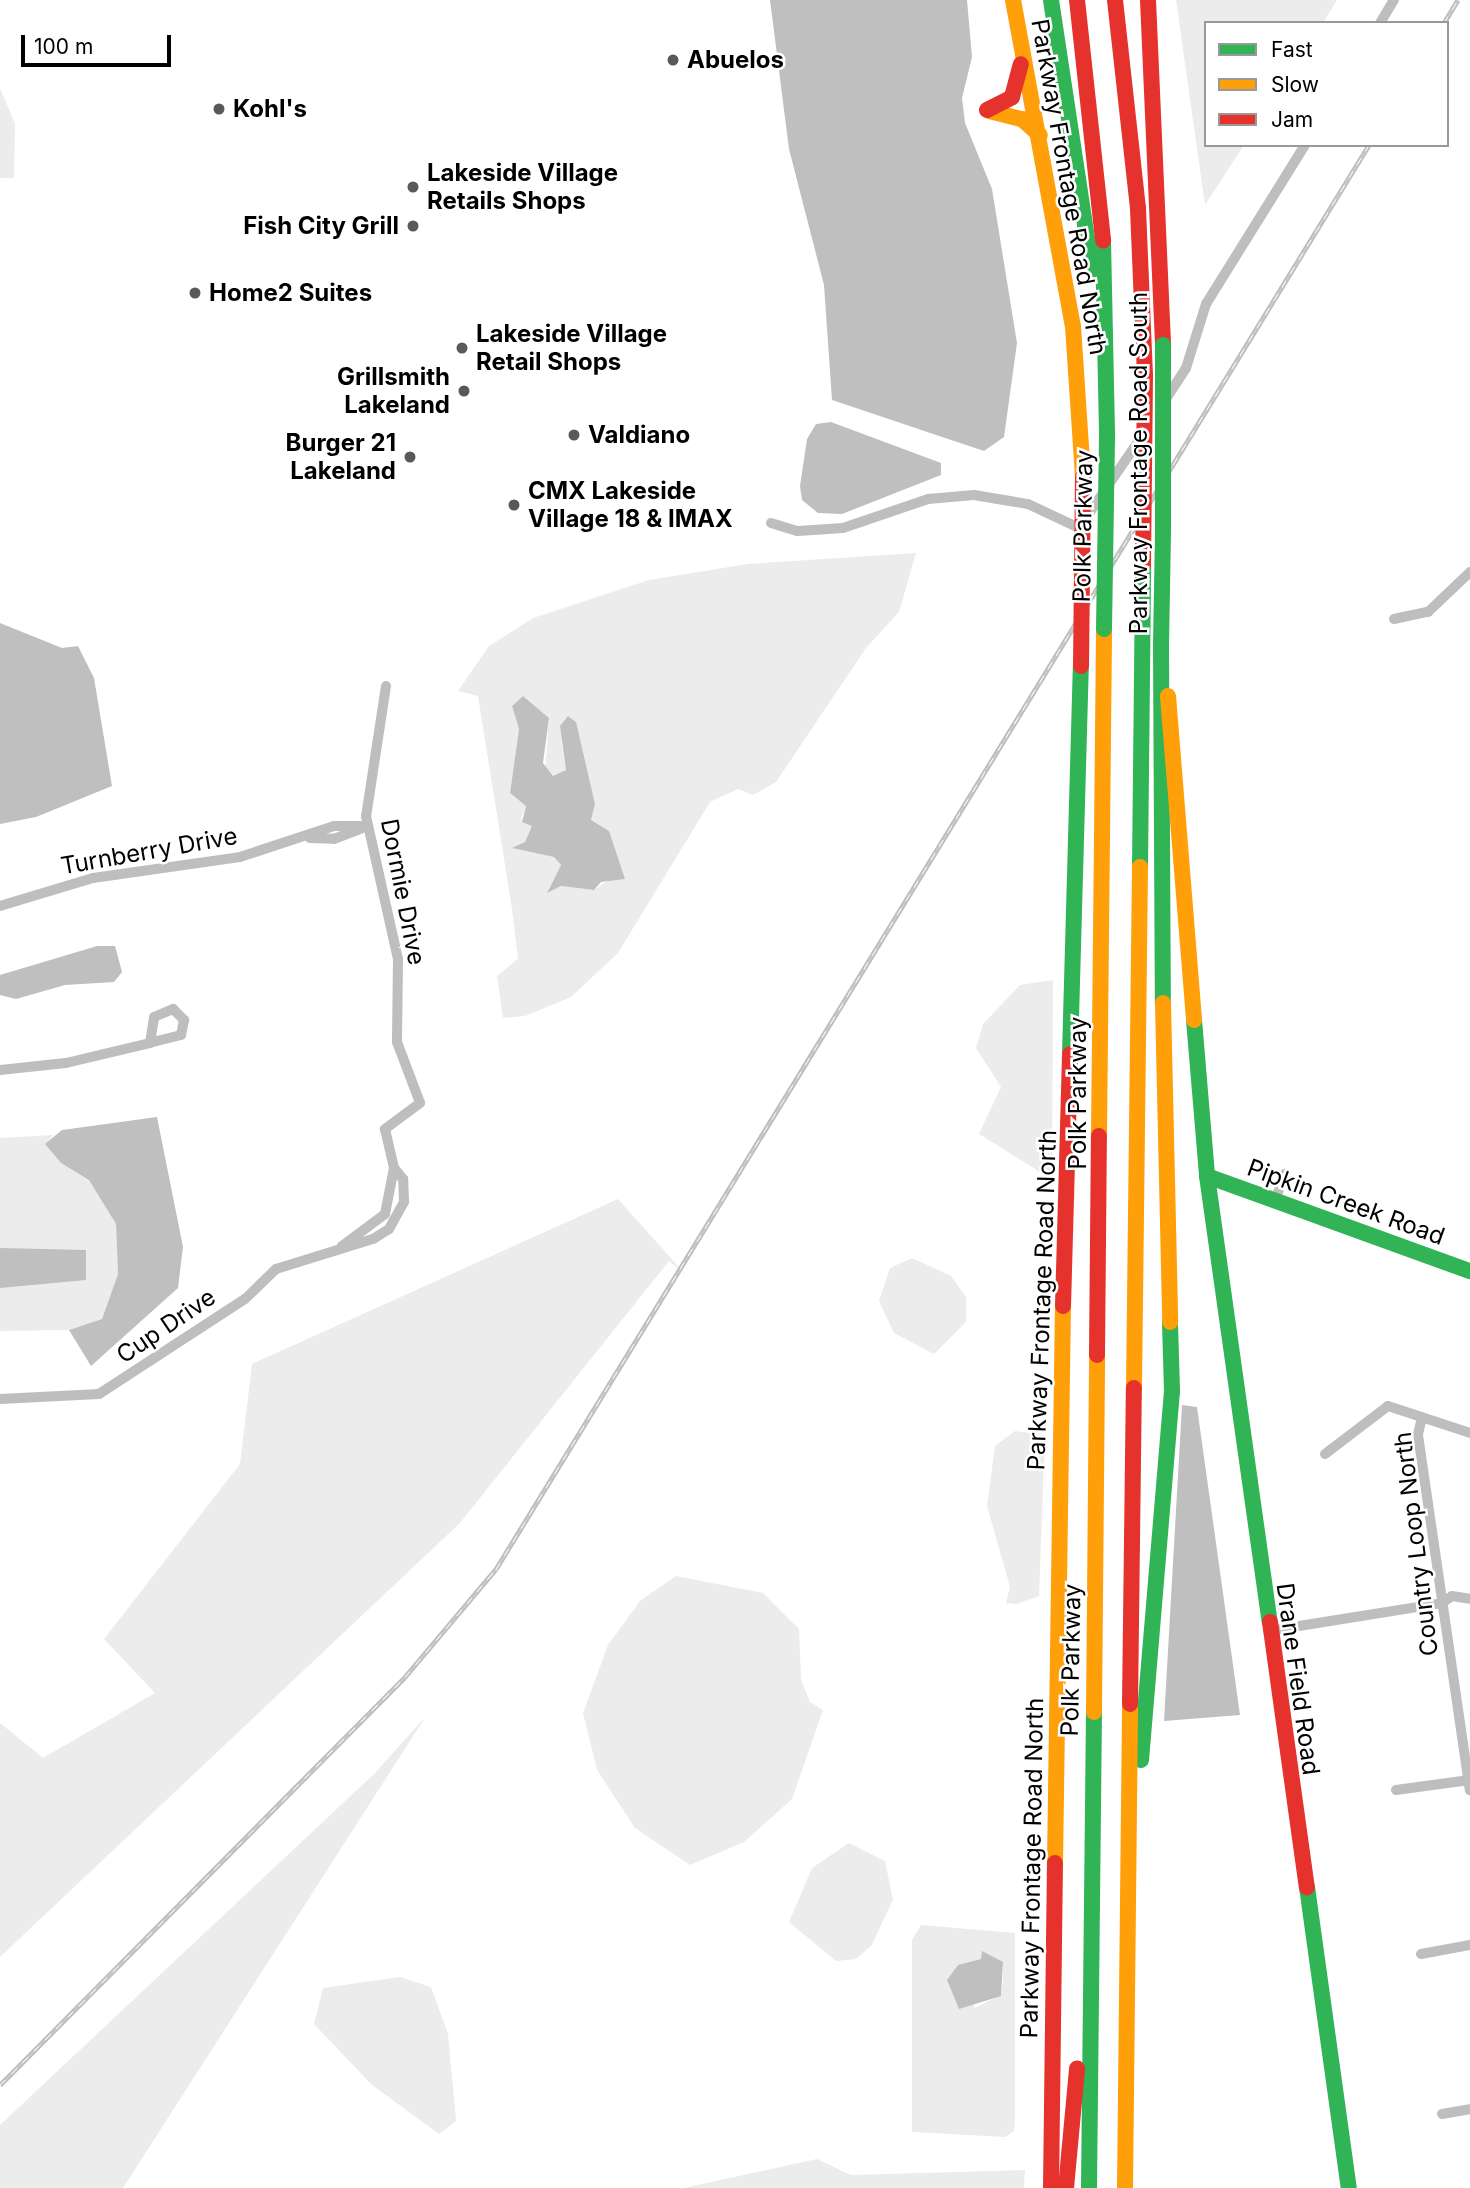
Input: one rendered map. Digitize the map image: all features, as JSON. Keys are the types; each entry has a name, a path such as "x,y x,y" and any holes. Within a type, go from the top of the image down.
{"main road":[{"name":"Parkway Frontage Road North","path":"1013,0 1040,135 1073,326 1083,477 1081,666 1060,1383 1051,2188"},
{"path":"1051,0 1107,378"},
{"name":"Polk Parkway","path":"1077,0 1101,204 1107,378 1089,2188"},
{"path":"1115,0 1138,209 1145,375 1125,2188"},
{"name":"Parkway Frontage Road South","path":"1148,0 1163,345 1161,646 1207,1176"},
{"path":"1022,48 1013,95 987,110 1022,119 1040,135"},
{"path":"1129,1905 1172,1391 1157,772 1161,646"},
{"name":"Pipkin Creek Road","path":"1207,1176 1470,1271"},
{"name":"Drane Field Road","path":"1207,1176 1268,1630 1349,2188"},
{"path":"1066,2188 1091,1913"}],"street":[{"path":"1381,21 1394,0"},
{"path":"771,523 798,531 843,528 928,499 974,495 1028,504 1079,528 1186,368 1206,304 1304,147"},
{"path":"1394,619 1428,612 1470,572"},
{"name":"Dormie Drive","path":"386,686 368,826 398,958 397,1042 420,1103 385,1129 394,1168"},
{"name":"Turnberry Drive","path":"0,906 93,878 240,857 334,826 368,826"},
{"path":"0,1070 150,1043"},
{"path":"342,1246 370,1229 387,1208 394,1168"},
{"path":"342,1246 373,1239 400,1213 404,1191 394,1168"},
{"path":"1275,1200 1285,1174"},
{"path":"387,1208 400,1213"},
{"name":"Cup Drive","path":"0,1399 99,1394 245,1299 276,1269 342,1246"},
{"path":"1325,1454 1377,1409 1393,1406 1470,1433"},
{"name":"Country Loop North","path":"1422,1417 1418,1435 1469,1785"},
{"path":"1268,1630 1442,1604 1452,1596 1470,1599"},
{"path":"1396,1790 1469,1785"},
{"path":"1421,1954 1470,1945"},
{"path":"1442,2114 1470,2109"}],"shaded area":[{"path":"770,0 967,0 972,57 962,98 965,123 992,189 1017,343 1004,437 984,451 832,400 824,285 789,149"},
{"path":"1176,0 1337,0 1324,21 1204,21 1204,147 1243,147 1205,205"},
{"path":"0,88 15,124 14,178 0,178"},
{"path":"831,422 941,463 941,475 842,514 818,513 802,500 800,486 807,439 816,424"},
{"path":"916,553 899,612 866,648 776,782 753,795 738,789 710,802 618,953 571,997 525,1016 503,1018 497,976 518,959 512,909 478,696 458,691 489,646 533,618 649,580 748,564","holes":["523,696 549,718 545,771 553,776 566,770 561,740 582,758 595,804 591,820 606,830 610,879 594,890 561,886 547,892 561,865 554,857 513,848 525,842 533,825 521,819 526,806 510,793 519,729 512,706"]},
{"path":"0,623 62,648 78,646 94,678 112,786 36,817 0,824"},
{"path":"523,696 549,718 543,763 553,776 566,770 560,726 568,716 576,722 595,804 591,820 609,831 625,879 601,882 594,890 561,886 547,893 561,865 554,857 512,848 525,842 532,826 522,822 526,806 510,793 519,729 512,706"},
{"path":"97,946 115,946 122,972 114,982 65,985 16,999 0,995 0,975"},
{"path":"1053,980 1052,1173 1045,1175 979,1134 1001,1087 976,1048 983,1024 1020,985"},
{"path":"157,1117 183,1247 178,1288 91,1366 69,1330 102,1319 118,1274 116,1224 89,1180 61,1163 45,1144 62,1130"},
{"path":"53,1135 46,1144 61,1163 89,1179 116,1224 118,1274 102,1319 69,1330 0,1331 0,1138"},
{"path":"618,1199 686,1275 669,1261 460,1523 0,1957 0,1723 43,1758 155,1693 104,1639 240,1464 252,1364"},
{"path":"0,1248 86,1250 86,1280 0,1288"},
{"path":"912,1258 951,1276 966,1297 966,1322 934,1354 894,1333 879,1301 890,1268"},
{"path":"1182,1405 1197,1407 1240,1715 1164,1721"},
{"path":"1015,1431 1045,1435 1039,1596 1016,1604 1006,1603 1010,1587 987,1506 995,1446"},
{"path":"676,1576 763,1593 799,1629 801,1680 810,1702 823,1710 792,1799 744,1842 690,1865 635,1828 597,1770 583,1713 608,1645 640,1601"},
{"path":"426,1716 123,2188 0,2188 0,2125 375,1773"},
{"path":"849,1843 885,1861 893,1900 871,1946 856,1959 836,1961 789,1922 812,1868"},
{"path":"921,1925 1015,1933 1015,2118 1014,2131 1005,2137 912,2132 912,1940","holes":["981,1959 1003,1962 1001,1995 974,2008"]},
{"path":"982,1951 1003,1962 1001,1996 959,2009 947,1980 958,1965 981,1959"},
{"path":"400,1977 431,1987 448,2034 456,2121 439,2134 372,2085 314,2024 323,1988"},
{"path":"817,2159 851,2175 1025,2170 1024,2188 684,2188"}],"railway":[{"path":"1445,21 1458,0"},
{"path":"0,2085 405,1677 496,1569 1368,147"}],"traffic: fast":[{"path":"1051,0 1092,271"},
{"path":"1103,241 1107,439"},
{"path":"1163,345 1163,530"},
{"path":"1104,629 1107,439"},
{"path":"1161,646 1163,530"},
{"path":"1140,867 1143,565"},
{"path":"1161,646 1163,1003"},
{"path":"1070,1054 1081,666"},
{"path":"1194,1020 1207,1176 1270,1622"},
{"path":"1207,1176 1470,1271"},
{"path":"1141,1760 1172,1391 1170,1322"},
{"path":"1089,2188 1094,1712"},
{"path":"1307,1887 1349,2188"}],"traffic: slow":[{"path":"1013,0 1073,326 1083,477"},
{"path":"989,111 1022,119 1040,135"},
{"path":"1099,1136 1104,629"},
{"path":"1168,696 1194,1020"},
{"path":"1134,1388 1140,867"},
{"path":"1163,1003 1170,1322"},
{"path":"1055,1863 1063,1306"},
{"path":"1094,1712 1097,1355"},
{"path":"1125,2188 1130,1704"}],"traffic: jam":[{"path":"1077,0 1103,241"},
{"path":"1115,0 1138,209 1145,375"},
{"path":"1148,0 1163,345"},
{"path":"987,110 1012,97 1021,64"},
{"path":"1143,565 1145,375"},
{"path":"1081,666 1083,477"},
{"path":"1063,1306 1070,1054"},
{"path":"1097,1355 1099,1136"},
{"path":"1130,1704 1134,1388"},
{"path":"1270,1622 1307,1887"},
{"path":"1051,2188 1055,1863"},
{"path":"1066,2188 1077,2069"}],"place":[{"name":"Abuelos","path":"673,60"},
{"name":"Kohl's","path":"219,109"},
{"name":"Lakeside Village Retails Shops","path":"413,187"},
{"name":"Fish City Grill","path":"413,226"},
{"name":"Home2 Suites","path":"195,293"},
{"name":"Lakeside Village Retail Shops","path":"462,348"},
{"name":"Grillsmith Lakeland","path":"464,391"},
{"name":"Valdiano","path":"574,435"},
{"name":"Burger 21 Lakeland","path":"410,457"},
{"name":"CMX Lakeside Village 18 & IMAX","path":"514,505"}]}
